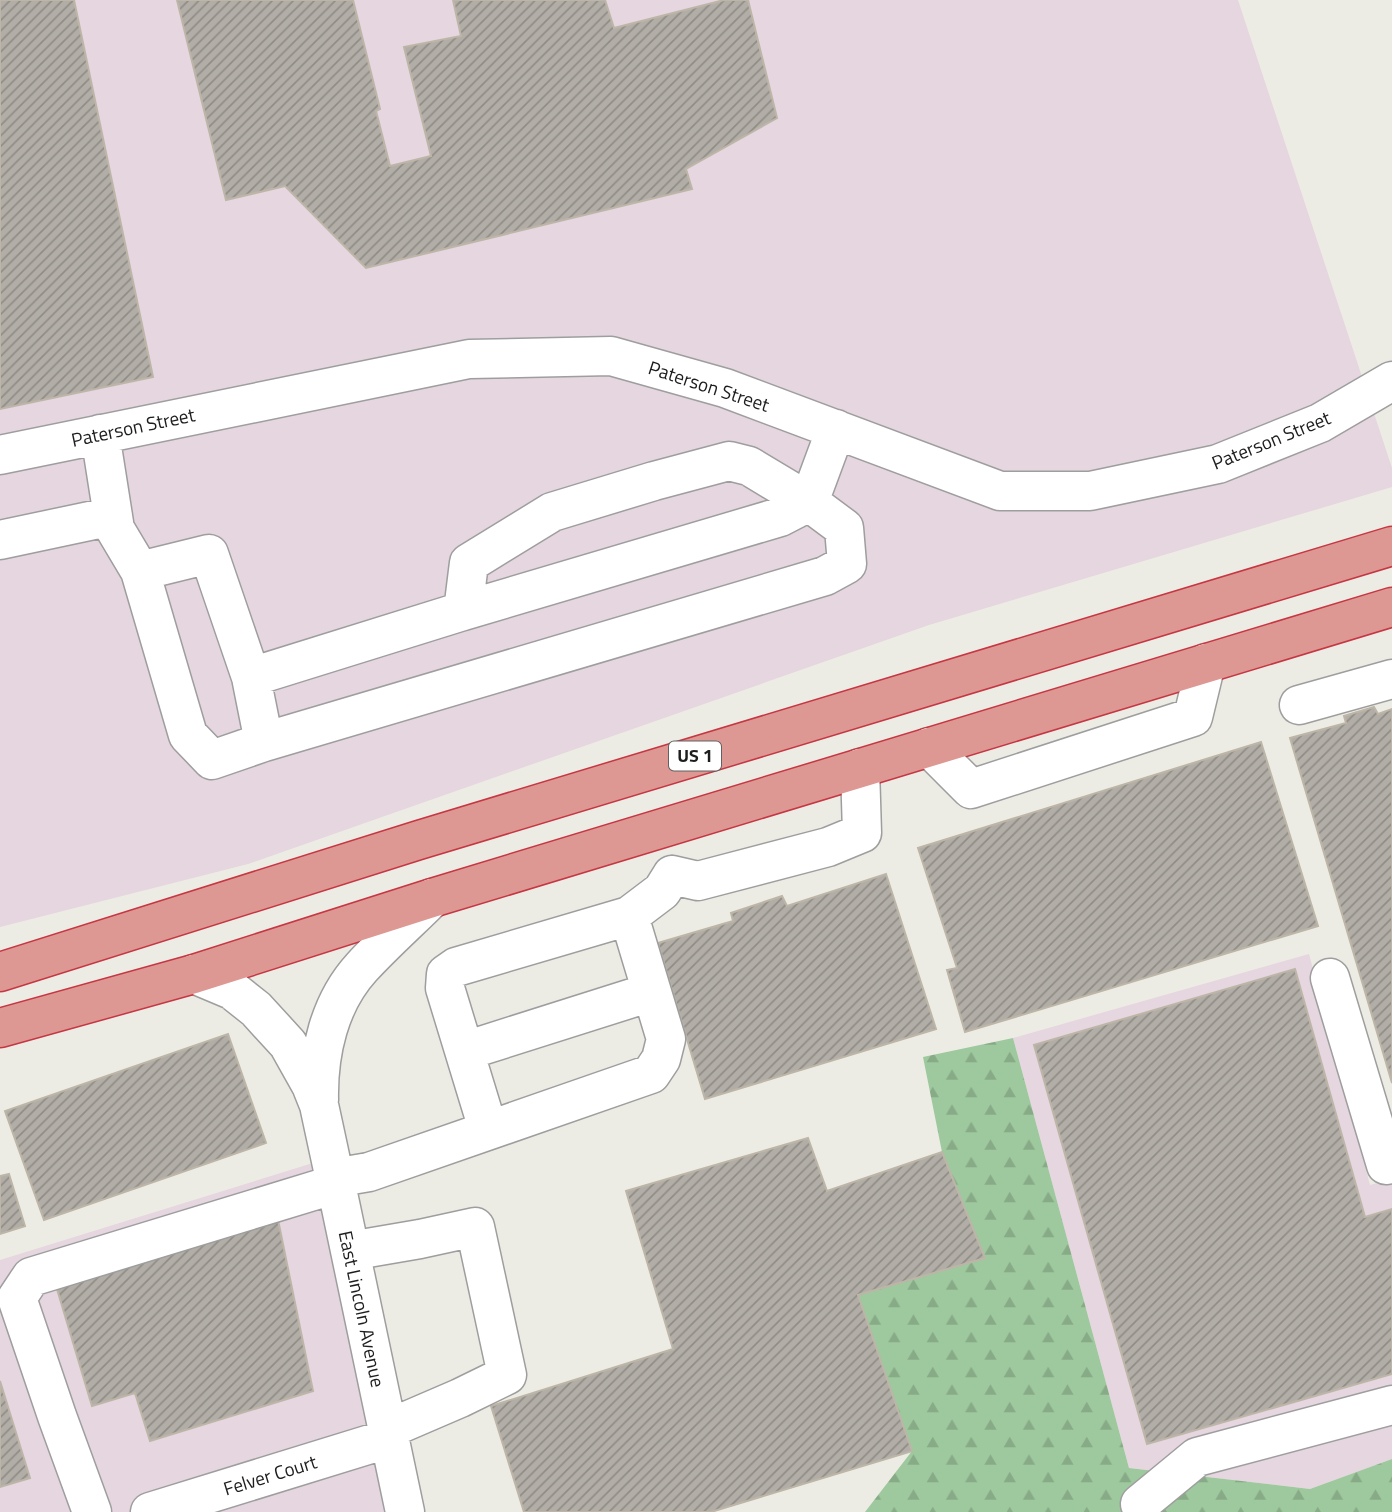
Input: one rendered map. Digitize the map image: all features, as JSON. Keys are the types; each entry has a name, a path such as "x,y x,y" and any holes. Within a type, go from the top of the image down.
{"highway":[{"name":"US 1","path":"0,972 419,840 1392,546"},
{"path":"0,1028 194,974 432,898 1392,607"}],"street":[{"name":"Paterson Street","path":"0,455 469,359 611,356 725,388 1000,491 1090,491 1218,464 1320,424 1392,381"},
{"path":"251,677 780,517 809,502 836,429"},
{"path":"100,434 115,529 140,571 188,735 212,760 264,742 825,576 847,564 844,528 809,502 750,466 729,461 552,512 469,563 463,611"},
{"path":"0,540 113,516"},
{"path":"140,571 209,554 251,677 264,742"},
{"path":"929,747 971,789 1193,717 1206,663"},
{"path":"1299,705 1392,679"},
{"path":"672,876 698,881 828,847 862,833 860,768"},
{"path":"653,831 672,876"},
{"path":"488,1129 445,988 446,974 456,967 629,916 662,891 672,876"},
{"name":"East Lincoln Avenue","path":"405,1512 319,1105 318,1074 331,1018 349,984 361,968 432,898"},
{"path":"92,1512 17,1298 31,1277 369,1172 651,1074 661,1059 666,1039 629,916"},
{"name":"East Lincoln Avenue","path":"194,974 232,990 273,1026 300,1064 319,1105"},
{"path":"1330,978 1386,1166 1392,1164"},
{"path":"465,1051 651,992"},
{"name":"Felver Court","path":"150,1512 389,1434 507,1376 475,1227 350,1251"},
{"path":"1140,1504 1197,1457 1392,1405"}],"shaded area":[{"path":"0,0 1238,0 1392,468 1392,487 929,625 248,864 0,927"},
{"path":"1309,954 1370,1185 1392,1179 1392,1459 1310,1489 1129,1468 1013,1038"},
{"path":"342,1154 411,1512 0,1512 0,1260"}],"green space":[{"path":"1013,1038 1129,1468 1310,1489 1392,1459 1392,1512 865,1512 912,1451 858,1295 985,1258 942,1152 923,1057"}],"building":[{"path":"0,0 74,0 153,377 0,409"},
{"path":"177,0 353,0 380,109 376,111 390,166 431,156 404,47 461,36 453,0 605,0 614,28 724,0 748,0 777,118 686,169 692,189 366,268 285,186 226,200"},
{"path":"1374,707 1378,714 1392,709 1392,1083 1290,738 1346,723 1344,716"},
{"path":"1261,742 1318,926 965,1032 947,970 957,968 918,848"},
{"path":"886,874 936,1029 705,1099 658,943 733,921 731,913 782,896 787,906"},
{"path":"1295,969 1365,1217 1392,1209 1392,1374 1147,1444 1034,1045"},
{"path":"228,1034 266,1143 44,1220 5,1111"},
{"path":"808,1138 827,1191 942,1152 985,1258 858,1295 912,1451 711,1512 524,1512 491,1406 673,1349 626,1191"},
{"path":"9,1174 25,1226 0,1234 0,1176"},
{"path":"276,1210 313,1391 150,1441 135,1393 92,1406 54,1279"},
{"path":"0,1381 30,1478 0,1487"}]}
